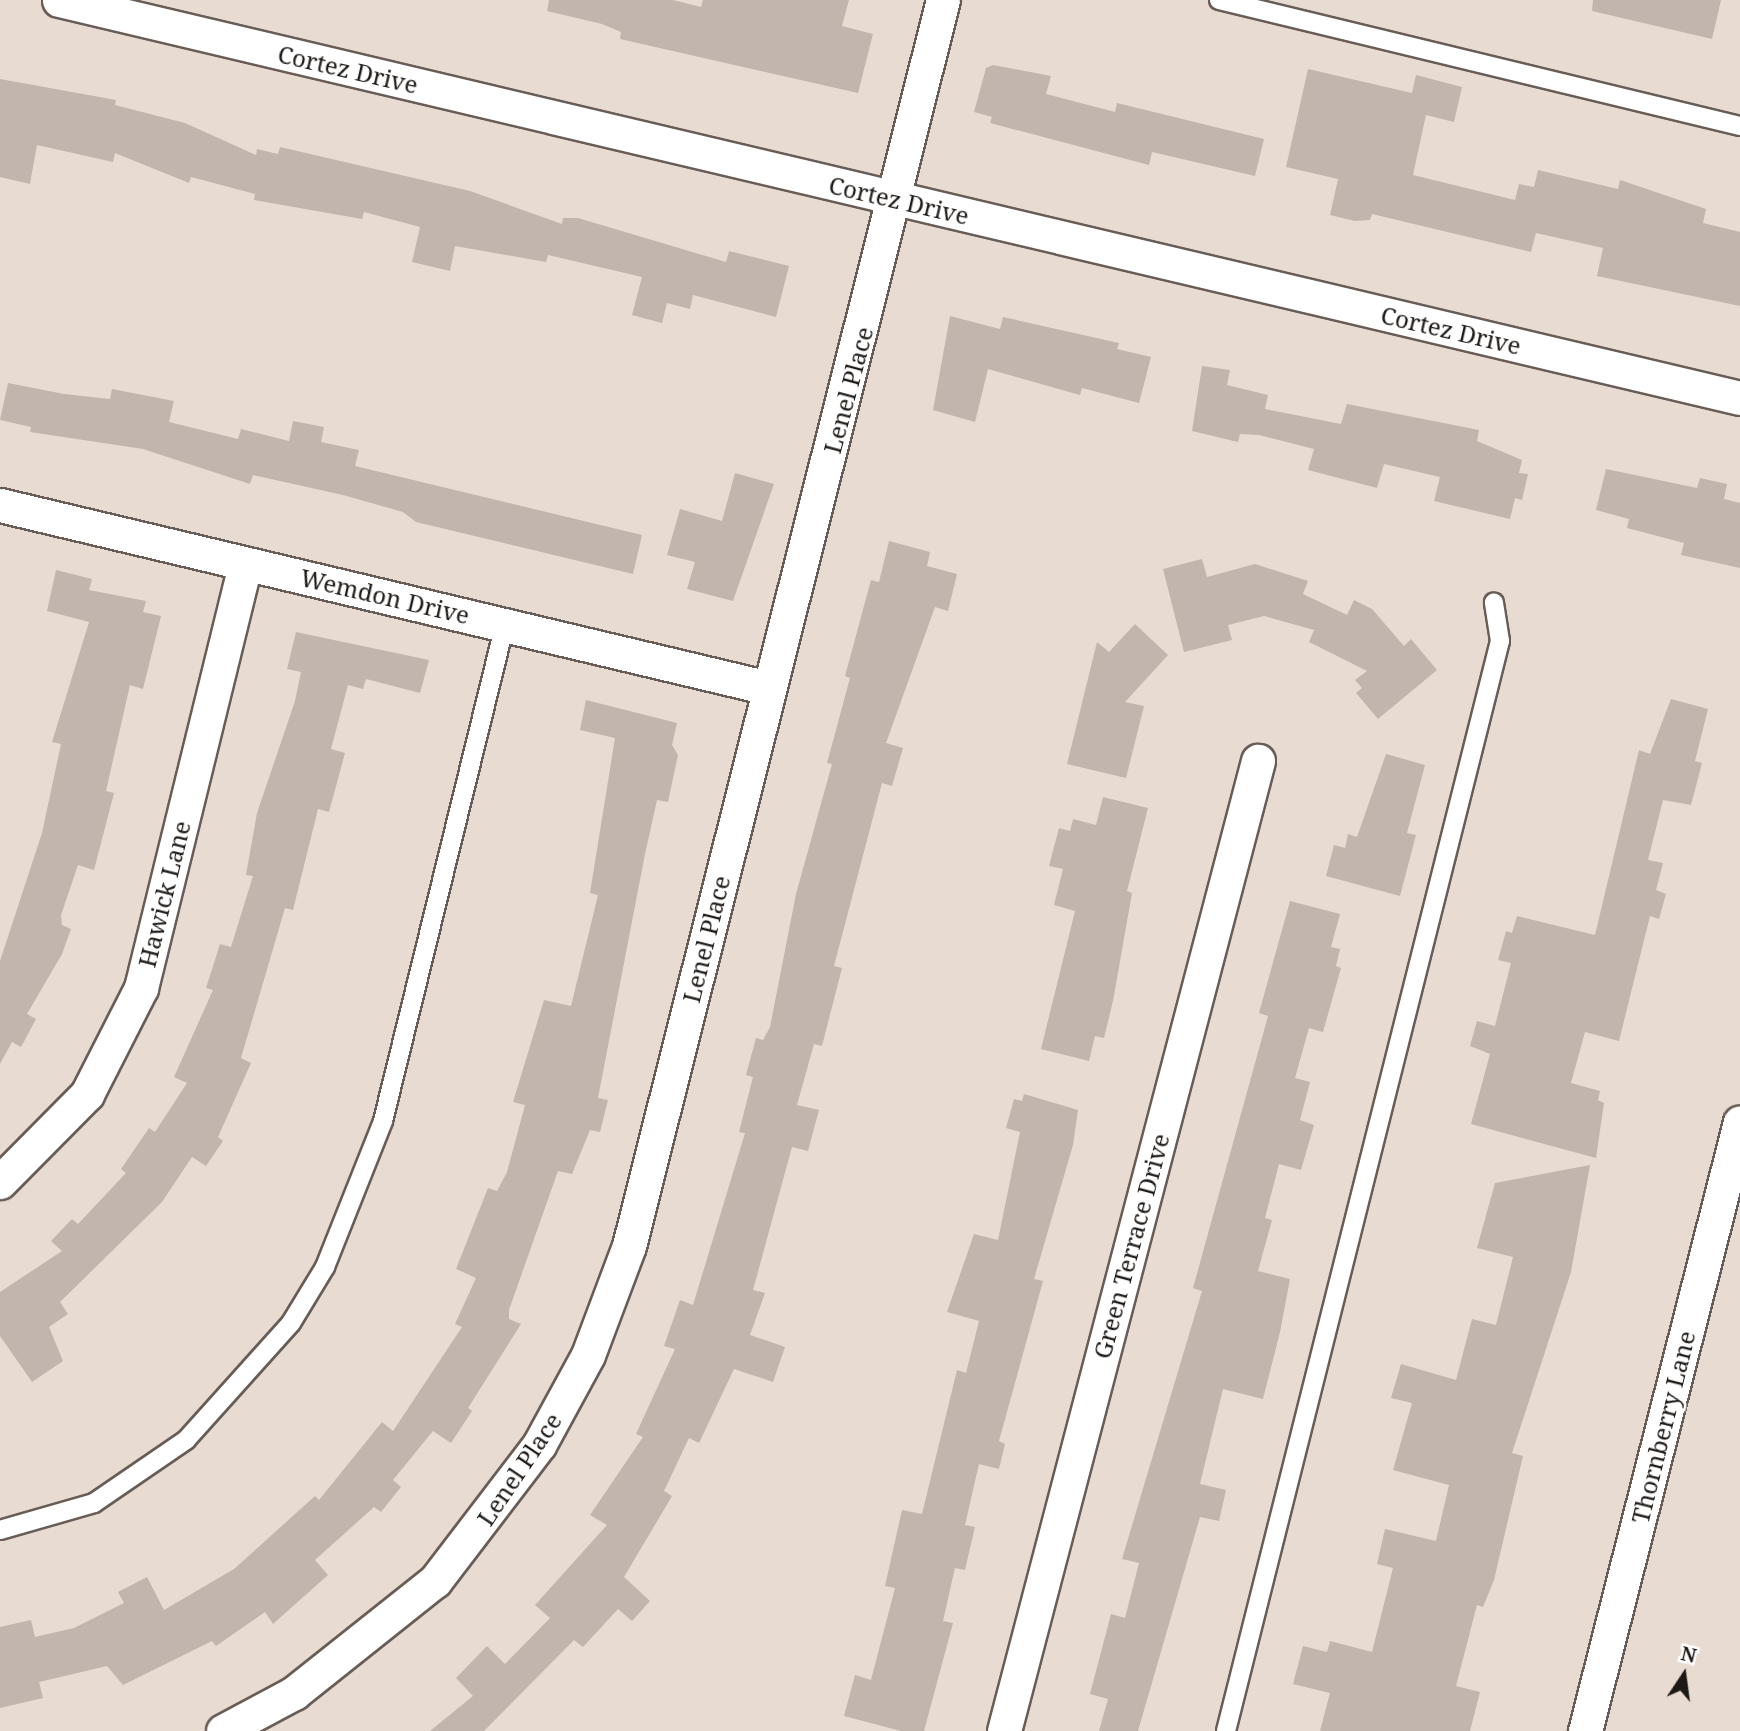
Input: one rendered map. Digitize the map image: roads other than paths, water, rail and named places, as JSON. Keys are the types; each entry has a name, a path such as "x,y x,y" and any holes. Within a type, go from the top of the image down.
{"street":[{"name":"Cortez Drive","path":"59,0 1740,398"},
{"name":"Lenel Place","path":"223,1731 294,1693 435,1581 539,1445 588,1355 629,1246 769,688 898,200 943,0"},
{"name":"Wemdon Drive","path":"0,505 769,688"},
{"name":"Hawick Lane","path":"0,1182 87,1094 141,988 245,564"},
{"name":"Green Terrace Drive","path":"1004,1731 1258,761"},
{"name":"Thornberry Lane","path":"1585,1731 1740,1122"}],"lane":[{"path":"1219,0 1740,126"},
{"path":"1226,1731 1500,641 1494,602"},
{"path":"0,1530 94,1503 186,1440 291,1323 325,1267 383,1121 505,624"}]}
